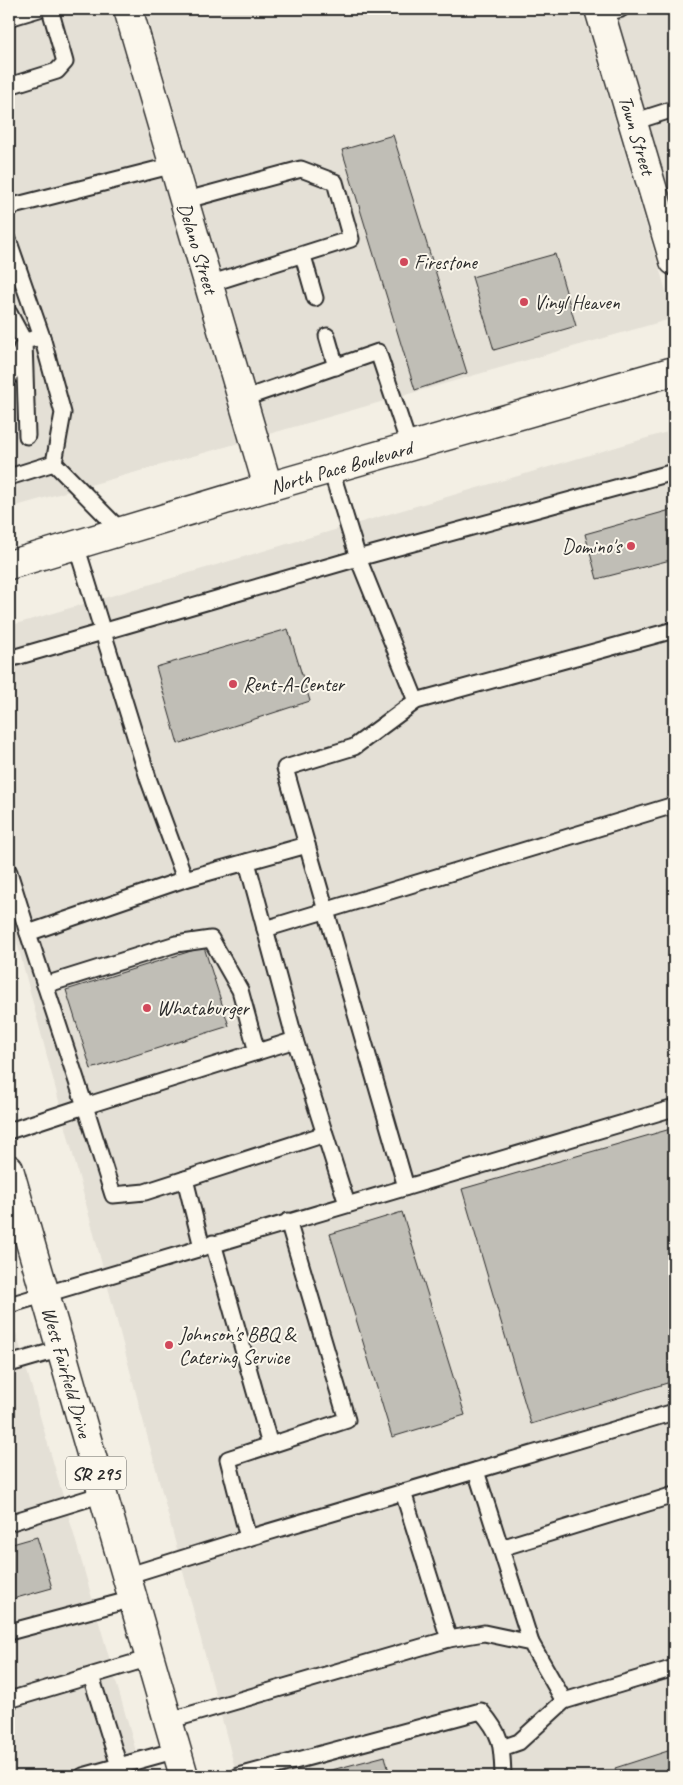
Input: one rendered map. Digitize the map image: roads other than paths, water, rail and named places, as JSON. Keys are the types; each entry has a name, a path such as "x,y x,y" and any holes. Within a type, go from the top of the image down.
{"main road":[{"name":"Delano Street","path":"128,9 268,487"},
{"name":"Town Street","path":"607,11 633,122 674,261"},
{"name":"North Pace Boulevard","path":"9,565 268,487 410,448 674,371"},
{"name":"West Fairfield Drive","path":"10,1175 184,1776"}],"lane":[{"path":"9,18 39,9"},
{"path":"9,86 57,71 65,62 50,9"},
{"path":"633,122 674,109"},
{"path":"9,207 174,165"},
{"path":"183,201 302,169 335,182 351,239 303,256 209,284"},
{"path":"9,242 42,337 63,413 54,464"},
{"path":"303,256 316,298"},
{"path":"9,313 24,341 27,436"},
{"path":"9,318 24,341 19,410"},
{"path":"9,326 24,341"},
{"path":"327,336 336,367"},
{"path":"9,344 42,337"},
{"path":"10,376 24,341"},
{"path":"242,398 378,352 410,448"},
{"path":"9,478 54,464"},
{"path":"54,464 121,531"},
{"path":"331,470 358,558 416,701"},
{"path":"9,659 358,558 674,472"},
{"path":"76,545 149,781 185,879"},
{"path":"406,1186 285,768 354,747 416,701 674,630"},
{"path":"265,929 674,805"},
{"path":"28,933 185,879 307,845"},
{"path":"247,862 295,1040 347,1204"},
{"path":"9,872 114,1195 145,1192 325,1134"},
{"path":"45,985 176,944 211,939 240,990 257,1052"},
{"path":"9,1131 295,1040"},
{"path":"9,1305 674,1108"},
{"path":"184,1179 208,1245 270,1445"},
{"path":"248,1538 228,1459 347,1420 288,1222"},
{"path":"9,1364 61,1349"},
{"path":"9,1632 130,1588 248,1538 674,1412"},
{"path":"476,1471 531,1643 564,1701"},
{"path":"403,1492 449,1639"},
{"path":"9,1520 12,1522 103,1494"},
{"path":"501,1548 674,1495"},
{"path":"168,1720 449,1639 484,1633 531,1643"},
{"path":"9,1700 150,1658"},
{"path":"502,1748 519,1742 564,1701 674,1668"},
{"path":"91,1676 119,1766"},
{"path":"239,1776 262,1773 480,1711 496,1728 502,1748 503,1776"},
{"path":"83,1776 177,1750"}],"place":[{"name":"Firestone","path":"404,262"},
{"name":"Vinyl Heaven","path":"524,302"},
{"name":"Domino's","path":"631,546"},
{"name":"Rent-A-Center","path":"233,684"},
{"name":"Whataburger","path":"147,1008"},
{"name":"Johnson's BBQ & Catering Service","path":"169,1345"}]}
